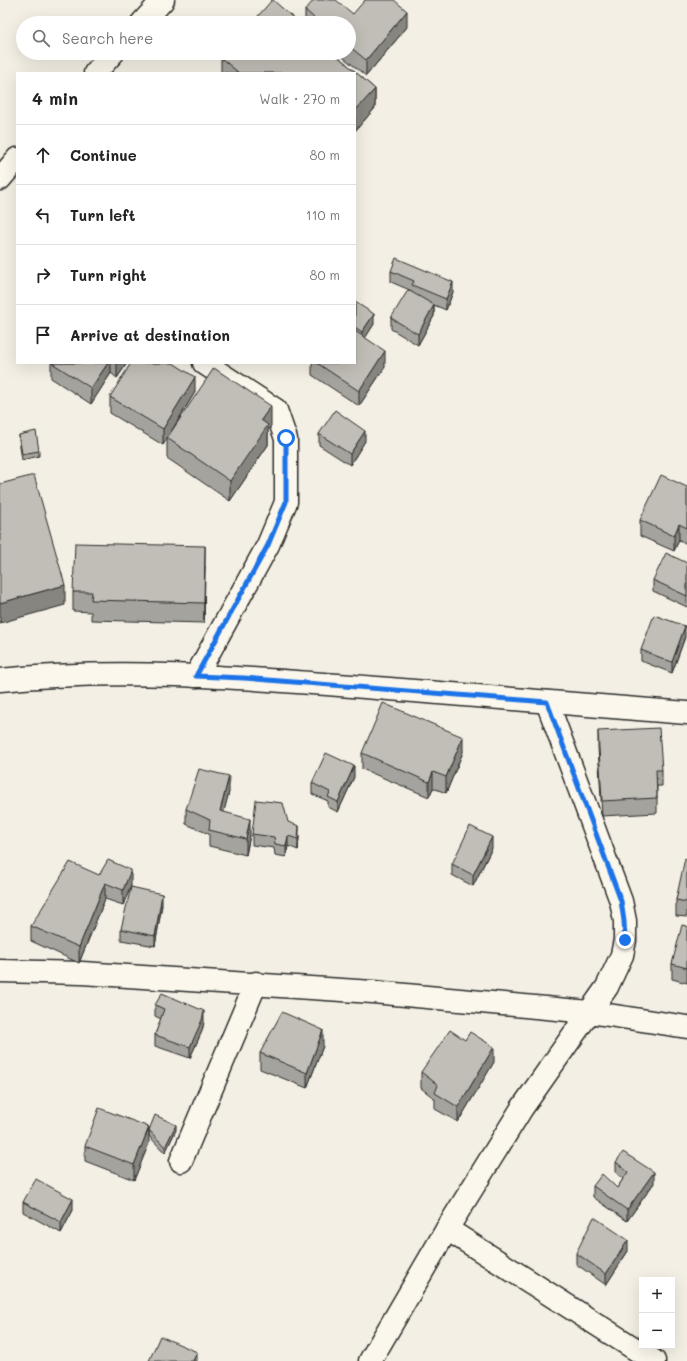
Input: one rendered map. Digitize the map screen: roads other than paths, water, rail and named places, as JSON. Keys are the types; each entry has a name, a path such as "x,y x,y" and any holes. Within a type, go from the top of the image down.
{"street":[{"path":"148,16 163,0"},
{"path":"96,72 107,60"},
{"path":"0,179 16,161"},
{"path":"196,676 268,545 286,502 286,438 276,410 211,365"},
{"path":"0,680 35,676 143,674 244,678 687,713"},
{"path":"370,1361 447,1229 522,1108 607,987 622,955 625,940 621,901 547,702"},
{"path":"0,971 82,973 373,992 589,1012 687,1027"},
{"path":"181,1161 256,984"},
{"path":"447,1229 654,1361"}]}
